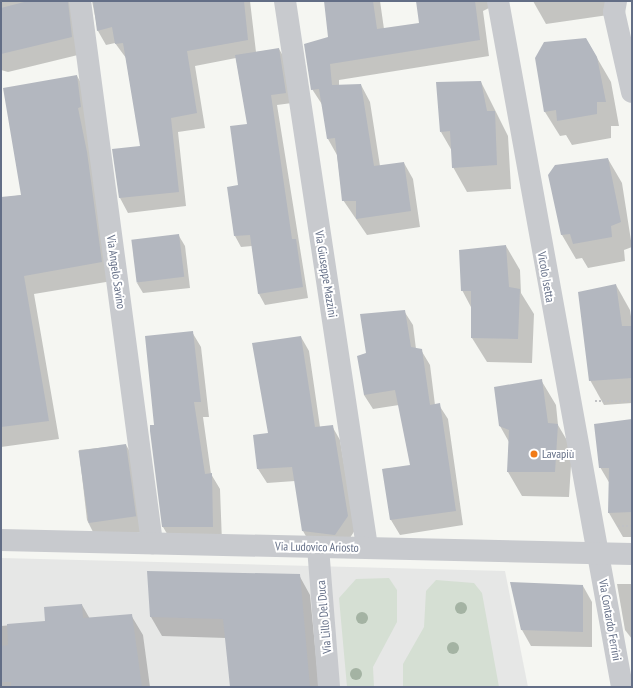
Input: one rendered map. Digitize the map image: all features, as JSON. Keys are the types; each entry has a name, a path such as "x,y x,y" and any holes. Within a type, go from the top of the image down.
{"street":[{"name":"Via Angelo Savino","path":"80,1 152,543"},
{"name":"Via Giuseppe Mazzini","path":"285,1 367,547"},
{"name":"Vicolo Isetta","path":"498,1 567,400 598,553"},
{"path":"616,1 614,12 632,92"},
{"name":"Via Ludovico Ariosto","path":"1,540 632,554"},
{"name":"Via Lillo Del Duca","path":"318,547 330,687"},
{"name":"Via Contardo Ferrini","path":"598,553 622,687"}],"path":[{"path":"567,400 632,401"}],"shaded area":[{"path":"1,558 505,571 528,687 1,687"},
{"path":"389,578 397,590 397,622 373,667 374,687 347,687 339,598 356,579"},
{"path":"436,580 474,583 482,593 499,687 403,687 403,664 424,627 426,591"}],"building":[{"path":"28,1 68,1 72,37 1,54 1,8"},
{"path":"93,1 244,1 248,40 187,51 197,113 171,118 179,192 119,198 112,149 140,146 123,43 115,44 112,27 97,31"},
{"path":"324,1 373,1 377,29 419,23 416,1 475,1 480,40 330,64 332,85 361,84 374,166 404,162 411,211 356,219 356,201 342,201 335,138 327,139 319,89 311,90 304,44 328,37"},
{"path":"586,38 597,57 606,102 597,102 597,114 557,121 556,110 544,112 535,58 544,42"},
{"path":"279,48 286,93 271,95 292,239 296,239 303,287 258,294 250,235 234,236 227,187 238,185 230,126 247,124 235,55"},
{"path":"77,75 81,107 78,108 87,152 102,262 24,276 49,421 1,427 1,197 21,195 3,88"},
{"path":"481,81 487,111 495,111 497,165 452,168 450,131 440,132 436,82"},
{"path":"608,158 621,222 611,226 612,237 573,244 570,234 561,235 548,175 555,165"},
{"path":"179,234 184,277 137,283 131,240"},
{"path":"506,245 509,287 520,289 518,339 471,338 471,291 461,291 459,250"},
{"path":"616,284 622,326 631,326 632,378 589,381 578,292"},
{"path":"405,310 411,347 422,349 430,405 440,403 456,511 390,520 382,469 410,465 395,390 364,395 357,356 366,353 360,314"},
{"path":"193,331 201,402 194,402 205,474 212,473 213,527 162,527 150,431 150,425 154,425 145,336"},
{"path":"301,336 315,427 333,425 348,516 335,535 302,531 292,467 257,469 253,435 268,433 252,343"},
{"path":"542,379 548,423 558,424 555,472 507,472 509,430 499,426 494,387"},
{"path":"632,419 632,512 608,513 609,468 599,468 594,424"},
{"path":"126,444 136,516 89,523 78,451"},
{"path":"147,571 300,574 310,687 230,687 223,619 150,617"},
{"path":"510,582 583,585 583,632 521,630"},
{"path":"82,604 83,618 132,614 142,687 11,687 11,682 1,682 1,646 8,645 7,624 45,621 44,607"}],"place":[{"name":"Lavapiù","path":"534,454"}]}
